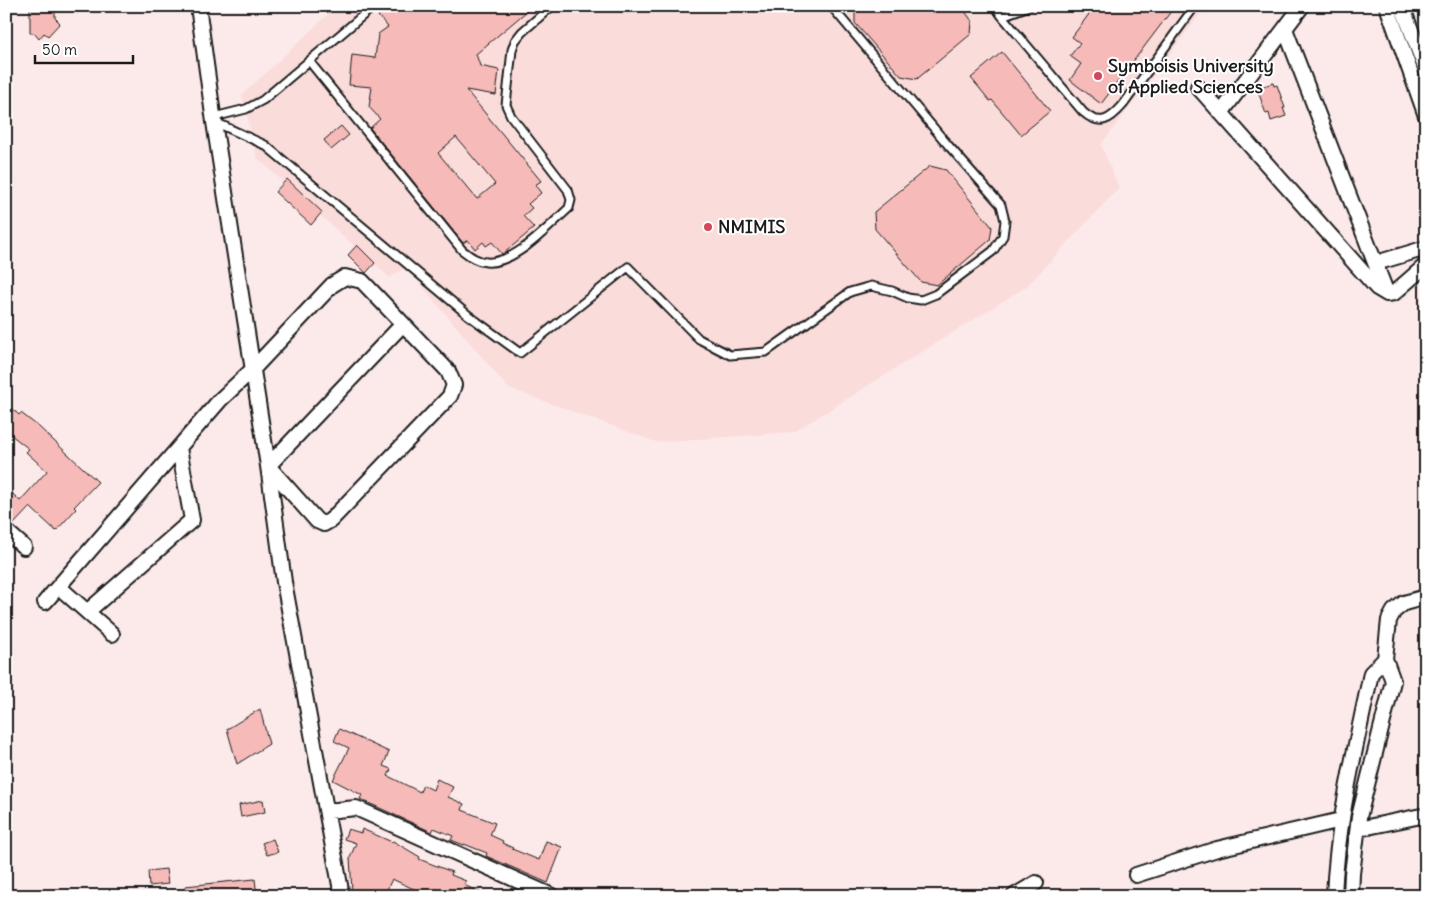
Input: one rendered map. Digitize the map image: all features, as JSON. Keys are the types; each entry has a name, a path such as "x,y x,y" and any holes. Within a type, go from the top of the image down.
{"street":[{"path":"198,6 284,582 342,896"},
{"path":"1221,113 1302,6"},
{"path":"1387,6 1421,87 1426,116"},
{"path":"1402,6 1426,70"},
{"path":"1285,29 1387,294"},
{"path":"1198,87 1377,288 1387,294 1394,293 1426,264"},
{"path":"1376,263 1426,248"},
{"path":"45,602 220,400 252,370 332,285 345,277 362,281 448,371 454,385 450,396 331,520 324,524 317,521 268,466"},
{"path":"268,466 403,324"},
{"path":"87,612 192,520 179,448"},
{"path":"6,531 24,547"},
{"path":"59,587 112,634"},
{"path":"1351,896 1360,817 1393,681 1385,658 1389,620 1394,611 1404,603 1426,597"},
{"path":"1334,896 1335,868 1341,820 1371,673 1385,658"},
{"path":"327,811 356,808 552,896"},
{"path":"1358,829 1426,815"},
{"path":"1136,875 1217,849 1341,820"},
{"path":"1014,896 1036,883"}],"lane":[{"path":"214,119 254,106 263,100 374,6"},
{"path":"310,61 462,250 474,259 486,262 500,261 522,249 569,208 572,200 568,190 511,116 506,105 512,50 515,41 522,32 552,6"},
{"path":"214,119 265,146 468,315 520,353 628,267 699,339 730,355 766,352 850,292 871,286 908,298 921,300 936,294 993,251 1003,236 1005,220 1001,205 831,6"},
{"path":"995,6 1083,112 1091,119 1102,121 1113,116 1123,105 1195,6"},
{"path":"1002,16 1028,6"}],"shaded area":[{"name":"NMIMIS","path":"337,6 1206,6 1101,145 1119,188 1027,286 794,432 656,442 508,388 406,267 390,278 257,158 242,95"}],"building":[{"path":"390,6 533,6 476,54 480,66 499,70 496,95 466,90 541,181 535,185 541,193 528,204 532,208 523,216 534,228 504,253 502,254 492,242 486,246 483,242 475,249 468,240 463,243 370,128 380,119 369,107 372,87 349,85 352,55 375,58 378,34 388,27 378,16","holes":["456,137 495,184 477,199 438,153"]},
{"path":"855,6 961,6 972,21 971,34 917,79 901,76 855,23"},
{"path":"1095,6 1175,6 1101,104 1070,80 1081,64 1070,56 1080,43 1072,37"},
{"path":"30,7 55,7 55,18 60,23 48,36 44,33 39,39 34,33 30,33"},
{"path":"1002,52 1050,111 1021,135 971,78"},
{"path":"1273,83 1274,86 1277,85 1286,116 1271,121 1269,113 1266,114 1258,91 1262,90 1261,87"},
{"path":"341,126 349,135 331,150 324,140"},
{"path":"930,166 946,170 992,227 990,240 937,285 921,282 875,229 874,212"},
{"path":"287,179 322,212 311,225 275,192"},
{"path":"357,245 375,263 366,273 348,255"},
{"path":"6,403 19,415 21,413 39,427 98,482 74,507 76,509 56,531 30,507 13,525 6,522 6,487 20,501 47,471 26,452 29,449 6,431"},
{"path":"260,709 269,744 237,764 227,729"},
{"path":"339,729 389,752 383,766 391,769 388,776 420,792 423,785 433,790 437,779 453,787 448,797 464,804 462,810 495,823 490,835 503,841 502,843 512,849 539,860 546,841 562,847 548,883 486,856 487,853 451,840 453,836 434,828 432,832 360,799 362,795 333,780 349,748 334,741"},
{"path":"263,800 265,812 241,817 239,805"},
{"path":"348,829 361,833 362,829 393,841 420,857 419,859 452,872 451,875 466,881 464,885 488,896 429,896 392,879 384,896 361,896 352,891 350,858 356,843 344,839"},
{"path":"273,839 278,852 267,855 262,843"},
{"path":"166,869 168,884 149,886 148,871"},
{"path":"255,879 257,896 186,896 185,886"}],"place":[{"name":"Symboisis University of Applied Sciences","path":"1098,76"},
{"name":"NMIMIS","path":"708,227"}]}
